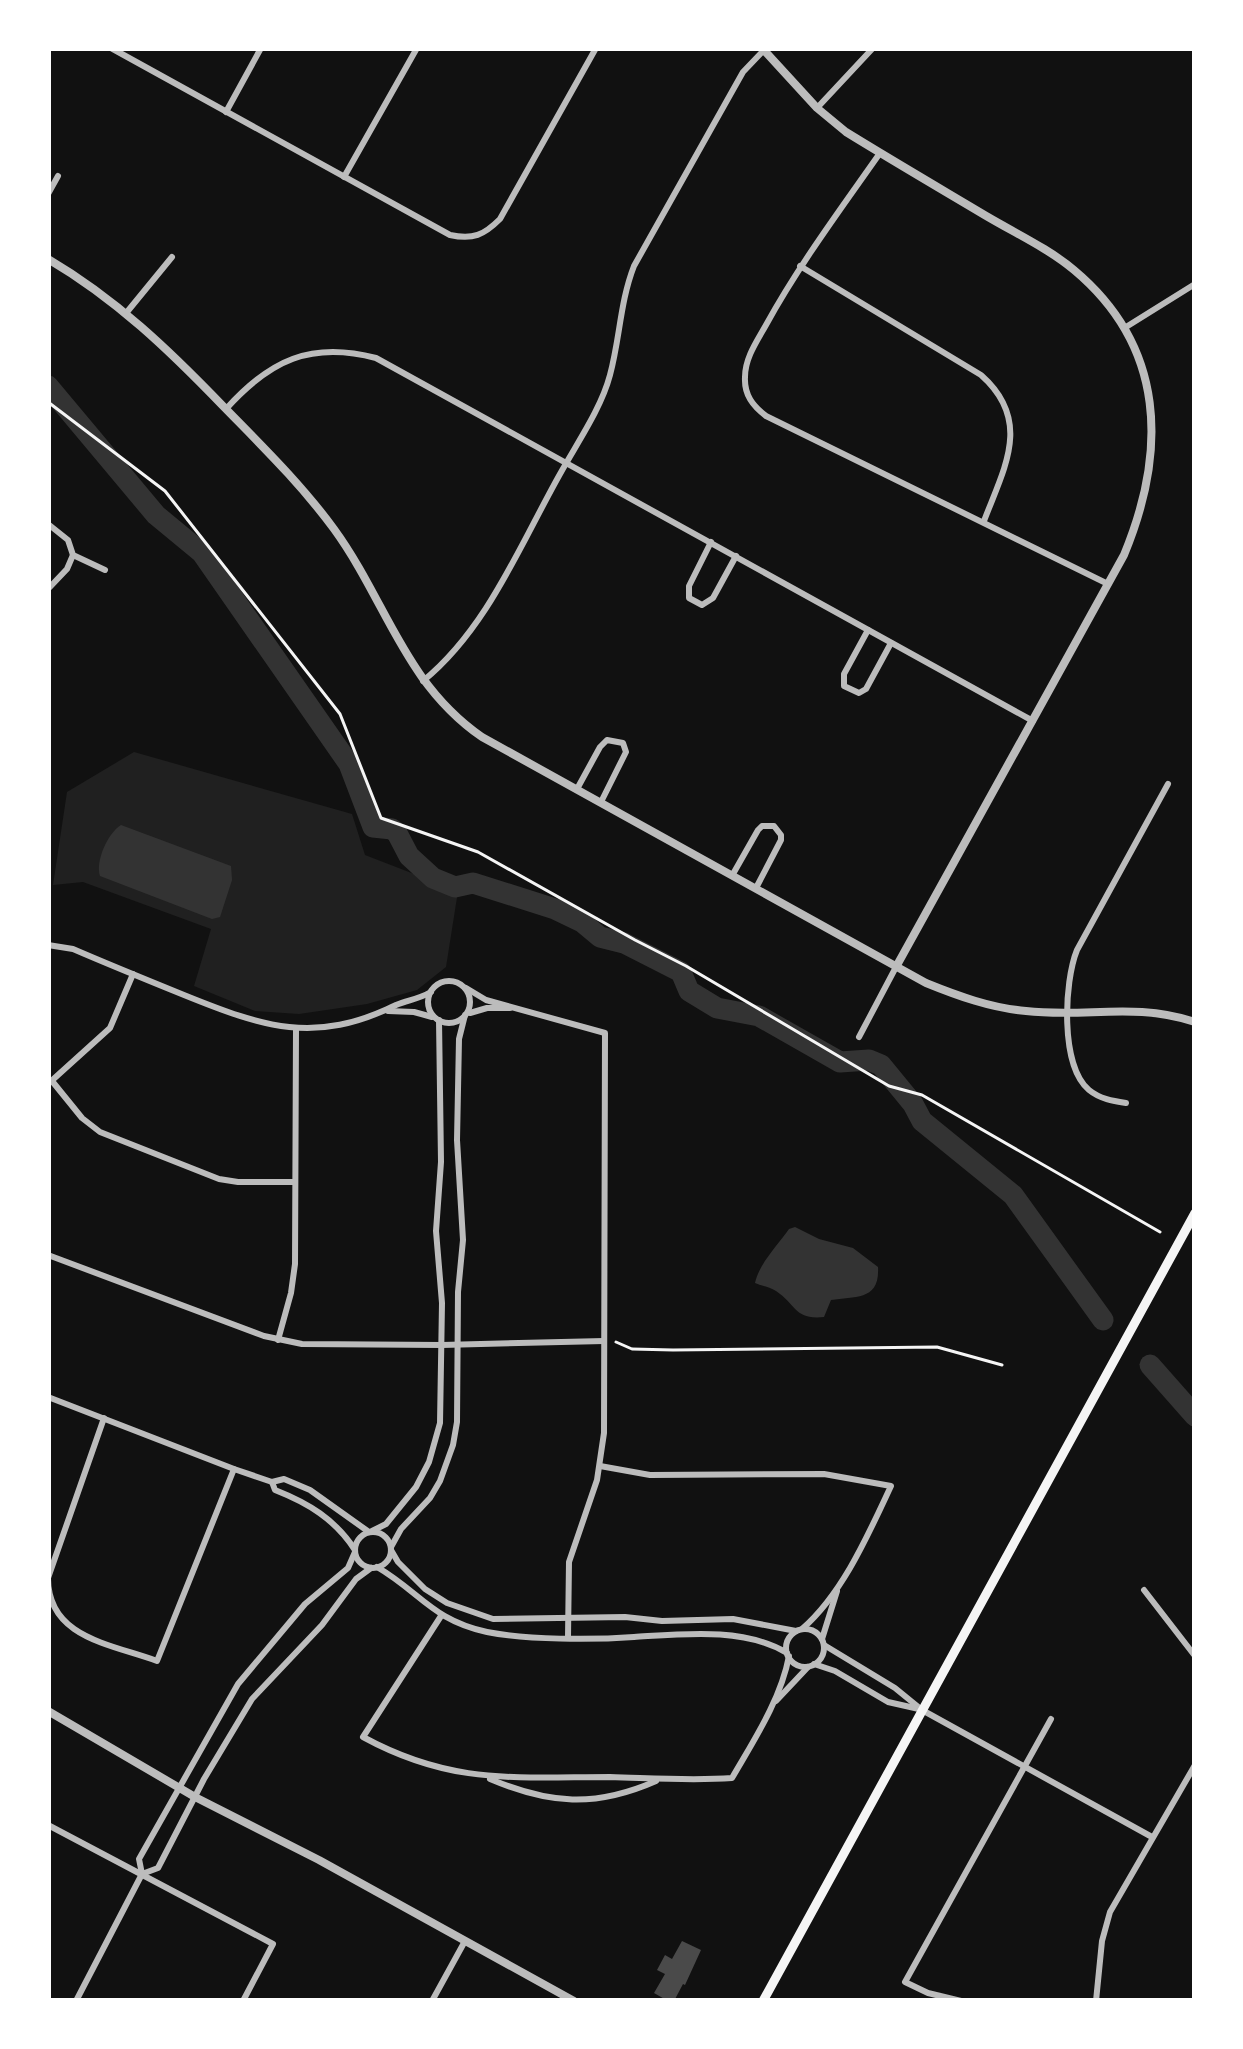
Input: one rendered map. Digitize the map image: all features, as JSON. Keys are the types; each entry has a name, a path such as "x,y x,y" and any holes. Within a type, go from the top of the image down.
{"main road":[{"path":"764,2001 1195,1214"}],"street":[{"path":"111,48 451,235 478,237 500,219 596,48"},
{"path":"226,112 261,48"},
{"path":"344,177 417,48"},
{"path":"817,108 873,48"},
{"path":"423,681 454,655 478,622 605,390 634,266 742,73 763,49 846,132 1054,256 1090,284 1126,327 1148,388 1152,453 1132,537 859,1037"},
{"path":"880,153 800,266 747,363 745,384 752,404 766,416 1108,584"},
{"path":"48,194 58,176"},
{"path":"128,312 172,257"},
{"path":"48,259 128,312 277,458 333,527 423,681 467,727 926,983 975,1001 1026,1012 1120,1010 1192,1021 1195,1007"},
{"path":"800,266 981,375 1001,398 1011,429 1010,450 984,521"},
{"path":"1126,327 1195,284"},
{"path":"226,409 278,364 307,354 343,351 376,358 1033,721"},
{"path":"48,524 63,534 73,555 48,589"},
{"path":"711,542 688,586 692,602 702,604 713,598 736,556"},
{"path":"73,555 105,570"},
{"path":"868,630 844,674 848,690 859,693 866,689 891,643"},
{"path":"577,789 600,747 607,740 618,740 625,747 624,757 601,802"},
{"path":"1126,1103 1096,1095 1080,1079 1072,1057 1069,976 1077,950 1168,784"},
{"path":"733,874 758,830 774,826 781,840 756,888"},
{"path":"48,944 73,949 254,1022 296,1029 388,1011 456,1022 466,1014 513,1007"},
{"path":"133,974 110,1028 50,1082 82,1118 111,1138 219,1179 295,1182"},
{"path":"388,1011 447,981 486,1000 605,1033 605,1400 600,1466 569,1562 568,1637"},
{"path":"142,1874 158,1868 252,1699 322,1625 356,1580 387,1561 401,1529 430,1498 446,1467 457,1422 463,1240 457,1173 459,1039 470,1001 466,988"},
{"path":"76,2001 142,1874 139,1859 238,1684 295,1615 348,1568 361,1536 386,1524 401,1508 429,1462 440,1423 442,1345 436,1231 441,1162 437,1019 429,1006 430,992"},
{"path":"278,1340 295,1279 296,1029"},
{"path":"48,1255 278,1340 313,1345 604,1341"},
{"path":"48,1397 234,1469 310,1490 370,1532 383,1534 398,1562 425,1588 471,1613 518,1620 733,1619 814,1631 922,1710 1152,1837"},
{"path":"104,1418 52,1548 48,1588 53,1606 68,1627 80,1634 157,1661 234,1469"},
{"path":"485,1777 732,1778 784,1679 788,1640 819,1614 837,1588 891,1486 824,1474 650,1475 600,1466"},
{"path":"272,1482 275,1490 324,1516 346,1537 360,1563 440,1616 488,1632 568,1637 732,1636 772,1644 800,1666 835,1671 888,1702 922,1710"},
{"path":"773,1703 821,1657 837,1588"},
{"path":"1144,1590 1195,1656"},
{"path":"440,1616 363,1737 413,1761 485,1777 549,1799 601,1798 659,1780"},
{"path":"48,1711 195,1797 574,2001"},
{"path":"961,2001 905,1982 1051,1719"},
{"path":"1096,2001 1105,1926 1195,1766"},
{"path":"48,1825 273,1944 243,2001"},
{"path":"432,2001 465,1941"}],"path":[{"path":"48,402 165,491 340,714 381,818 478,852 890,1086 922,1095 1160,1232"},
{"path":"850,1061 859,1037"},
{"path":"616,1342 632,1349 937,1347 1002,1365"}],"shaded area":[{"path":"134,752 352,814 365,855 458,891 446,967 417,990 367,1004 299,1014 255,1011 194,986 211,929 83,882 53,885 67,792"},
{"path":"121,825 231,866 232,880 220,917 212,919 100,876 104,848"},
{"path":"795,1227 853,1248 878,1267 875,1286 864,1295 831,1300 824,1317 814,1317 801,1314 783,1296 755,1283 769,1255"}],"building":[{"path":"682,1941 701,1950 685,1985 674,2001 668,2001 654,1993 665,1974 657,1970 665,1955 672,1959"}],"waterway":[{"path":"48,386 156,515 202,553 349,764 373,827 397,833 409,856 433,878 455,887 473,883 555,909 600,937 624,943 681,972 689,991 717,1008 759,1016 840,1062 869,1060 881,1065 922,1121 1013,1195 1103,1320"},
{"path":"1150,1365 1195,1416"}]}
